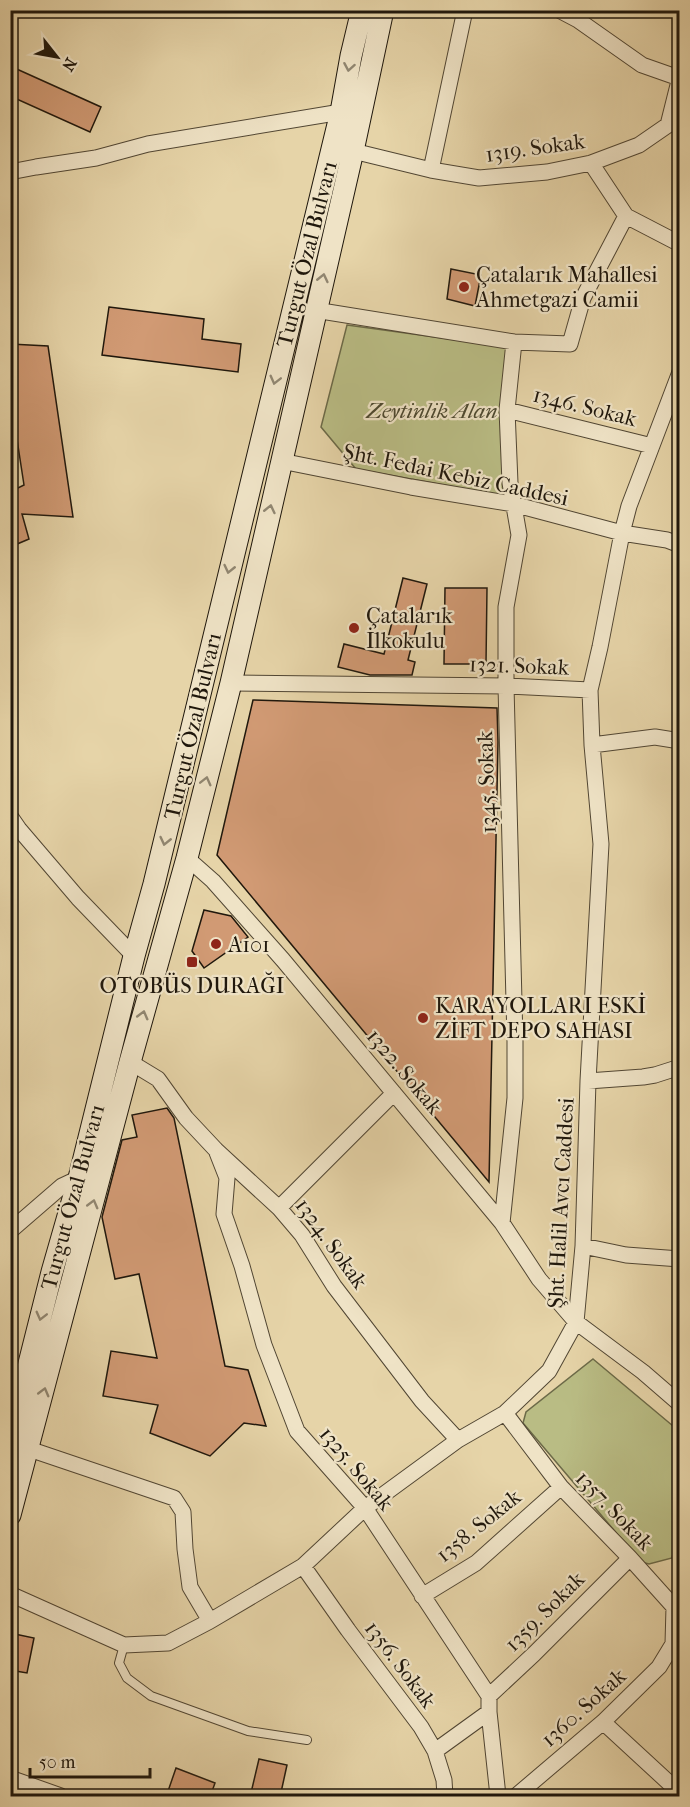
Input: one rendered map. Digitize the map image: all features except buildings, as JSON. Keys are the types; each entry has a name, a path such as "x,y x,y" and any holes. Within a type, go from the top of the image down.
{"main road":[{"name":"Turgut Özal Bulvarı","path":"20,1444 52,1272 79,1178 157,872 341,111 362,10"},
{"name":"Turgut Özal Bulvarı","path":"20,1444 187,858 231,683 353,151 383,10"},
{"path":"10,1515 20,1444"}],"street":[{"path":"431,170 465,10"},
{"path":"559,10 578,20 642,65 679,78"},
{"name":"1319. Sokak","path":"353,151 431,170 478,178 548,172 591,163 639,145 668,125 679,78"},
{"path":"10,172 96,159 148,144 341,111"},
{"path":"591,163 626,216 680,244"},
{"path":"315,310 514,342 570,345 583,298 626,216"},
{"name":"1345. Sokak","path":"502,1223 515,1098 506,686 506,607 519,535 510,483 507,410 514,342"},
{"name":"Şht. Halil Avcı Caddesi","path":"123,1645 168,1643 303,1566 365,1508 458,1440 505,1413 549,1371 576,1322 583,1246 588,1081 601,844 592,745 590,690 629,506 680,372"},
{"name":"1346. Sokak","path":"507,410 652,446"},
{"name":"Şht. Fedai Kebiz Caddesi","path":"281,461 411,487 513,504 622,533 667,540 680,545"},
{"name":"1321. Sokak","path":"231,683 506,686 590,690"},
{"path":"592,745 655,737 680,741"},
{"path":"10,816 78,898 134,956"},
{"name":"1322. Sokak","path":"187,858 213,881 252,924 394,1093 502,1223 539,1279 576,1322"},
{"name":"1324. Sokak","path":"130,1062 158,1079 186,1118 216,1150 279,1208 302,1235 334,1286 422,1401 458,1440"},
{"path":"588,1081 655,1076 680,1067"},
{"path":"279,1208 394,1093"},
{"name":"1325. Sokak","path":"216,1150 227,1178 224,1214 242,1266 264,1346 297,1431 365,1508 489,1696"},
{"path":"10,1232 62,1186 79,1178"},
{"path":"583,1246 626,1255 680,1259"},
{"path":"576,1322 643,1372 680,1404"},
{"name":"1357. Sokak","path":"505,1413 561,1487 674,1607"},
{"path":"20,1444 174,1498 183,1512 190,1587 210,1621"},
{"name":"1358. Sokak","path":"422,1596 476,1563 561,1487"},
{"name":"1359. Sokak","path":"489,1696 630,1558"},
{"name":"1356. Sokak","path":"303,1566 415,1719 435,1751 444,1780 445,1797"},
{"path":"676,1645 674,1607 680,1592"},
{"path":"10,1594 123,1645"},
{"name":"1360. Sokak","path":"516,1797 635,1692 676,1645"},
{"path":"489,1696 498,1797"},
{"path":"435,1751 489,1712"},
{"path":"603,1722 679,1795"},
{"path":"10,1778 61,1797"}],"lane":[{"path":"123,1645 119,1663 127,1678 151,1696 248,1731 307,1740"}],"green space":[{"name":"Zeytinlik Alan","path":"347,325 508,347 504,496 356,469 321,427"},
{"path":"593,1359 679,1431 679,1531 672,1558 649,1564 641,1562 523,1423 526,1412"}],"place":[{"name":"Çatalarık Mahallesi Ahmetgazi Camii","path":"464,287"},
{"name":"Çatalarık İlkokulu","path":"354,628"},
{"name":"A101","path":"216,944"},
{"name":"OTOBÜS DURAĞI","path":"192,962"},
{"name":"KARAYOLLARI ESKİ ZİFT DEPO SAHASI","path":"423,1018"}]}
